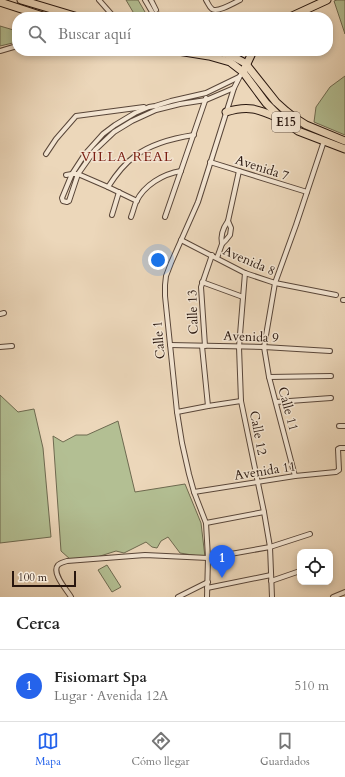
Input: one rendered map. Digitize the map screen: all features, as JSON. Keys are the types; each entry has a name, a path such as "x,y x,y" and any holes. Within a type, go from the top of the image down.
{"main road":[{"path":"21,0 61,12"},
{"path":"301,12 327,0"},
{"path":"0,2 30,12"},
{"name":"E15","path":"210,56 230,62 266,103 282,119 298,131 345,149"},
{"name":"E15","path":"231,56 245,63 276,102 286,111 306,125 345,141"},
{"path":"241,75 251,56"},
{"path":"226,112 237,108 249,108 282,119"}],"street":[{"path":"18,8 21,0"},
{"path":"99,0 110,12"},
{"path":"146,0 154,11 151,0"},
{"path":"206,0 212,9 215,10 238,0"},
{"path":"0,51 12,47"},
{"path":"149,107 129,116 103,134 93,148 78,174 70,201 63,201 62,198 72,174 85,154 93,148 114,132 155,108 206,94 241,75"},
{"name":"Calle 1","path":"207,597 208,558 206,523 187,469 177,412 165,285 166,276 171,263 198,202 234,88 241,75"},
{"path":"180,101 206,100 234,88"},
{"path":"165,217 206,100 206,94"},
{"path":"46,154 76,116 149,107 155,108"},
{"path":"129,116 132,121"},
{"path":"111,128 114,132"},
{"path":"108,187 114,177 134,156 153,146 180,137 194,135"},
{"name":"Calle 11","path":"295,476 269,377 264,347 275,283 324,141"},
{"name":"Avenida 7","path":"210,162 307,192"},
{"path":"131,217 137,201 144,191 155,181 168,174 181,171"},
{"path":"217,258 222,244 222,233 228,221 239,171"},
{"path":"66,175 78,174 137,201"},
{"path":"112,215 119,192"},
{"path":"222,244 228,239 231,232 228,221"},
{"name":"Avenida 8","path":"181,240 245,273 275,283 336,295"},
{"name":"Calle 13","path":"208,406 203,346 201,287 212,255"},
{"name":"Calle 12","path":"245,273 239,347 242,401 270,547 272,597"},
{"path":"202,282 243,296"},
{"name":"Avenida 9","path":"170,345 264,347 330,351"},
{"path":"0,347 12,346"},
{"path":"269,377 331,376"},
{"path":"276,402 331,398"},
{"path":"177,412 242,401"},
{"path":"339,426 345,426"},
{"name":"Avenida 11","path":"194,492 295,476 336,472 339,470 338,449 345,448"},
{"path":"206,523 264,512"},
{"path":"71,597 56,574 58,565 67,561 145,555 208,558 270,547 310,534"},
{"path":"271,581 297,572"},
{"path":"208,588 271,575"},
{"path":"178,597 208,582"},
{"path":"333,597 345,592"}],"green space":[{"path":"126,0 138,0 145,12 133,12"},
{"path":"345,0 345,34 334,1"},
{"path":"0,26 12,30 12,43 0,46"},
{"path":"345,76 345,135 314,122 316,107 330,87"},
{"path":"0,395 18,412 34,409 43,448 51,537 0,543"},
{"path":"118,421 135,492 185,484 201,523 205,557 180,553 168,537 161,541 157,548 152,547 146,542 124,553 116,551 94,558 71,560 61,551 53,436 63,442 76,435 87,435"},
{"path":"107,565 121,587 112,592 98,570"}],"place":[{"name":"Fisiomart Spa","path":"222,578"}],"district":[{"name":"VILLA REAL","path":"127,156"}]}
